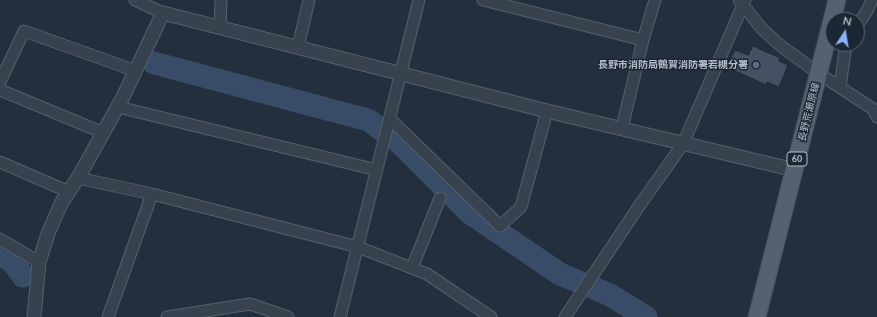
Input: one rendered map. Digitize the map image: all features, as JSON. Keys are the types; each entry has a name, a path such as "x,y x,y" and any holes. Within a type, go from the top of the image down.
{"main road":[{"name":"長野荒瀬原線","path":"757,317 837,0"}],"street":[{"path":"135,0 164,13 547,111 795,170"},
{"path":"220,27 221,0"},
{"path":"298,47 309,0"},
{"path":"340,317 419,0"},
{"path":"482,0 643,40"},
{"path":"622,128 643,40 655,0"},
{"path":"865,14 872,0"},
{"path":"742,2 762,29 781,46 818,73 873,109 877,117"},
{"path":"565,317 639,206 683,144 742,2"},
{"path":"34,317 39,262 49,232 62,202 78,178 118,107 164,13"},
{"path":"0,82 24,31 136,71"},
{"path":"840,87 845,52"},
{"path":"0,90 104,133"},
{"path":"118,107 377,170"},
{"path":"390,119 500,226 521,207 547,111"},
{"path":"0,162 69,192"},
{"path":"78,178 152,194 358,247 427,274 491,317"},
{"path":"108,317 152,194"},
{"path":"412,268 440,198"},
{"path":"0,239 39,262"},
{"path":"167,317 250,304 288,317"}],"building":[{"path":"753,46 780,58 779,61 788,65 779,87 767,82 766,85 727,67 735,50 748,55"}],"waterway":[{"path":"154,63 368,120 400,143 470,213 560,274 610,295 646,317"},
{"path":"0,255 12,261 23,276"}],"place":[{"name":"長野市消防局鶴賀消防署若槻分署","path":"756,65"}]}
